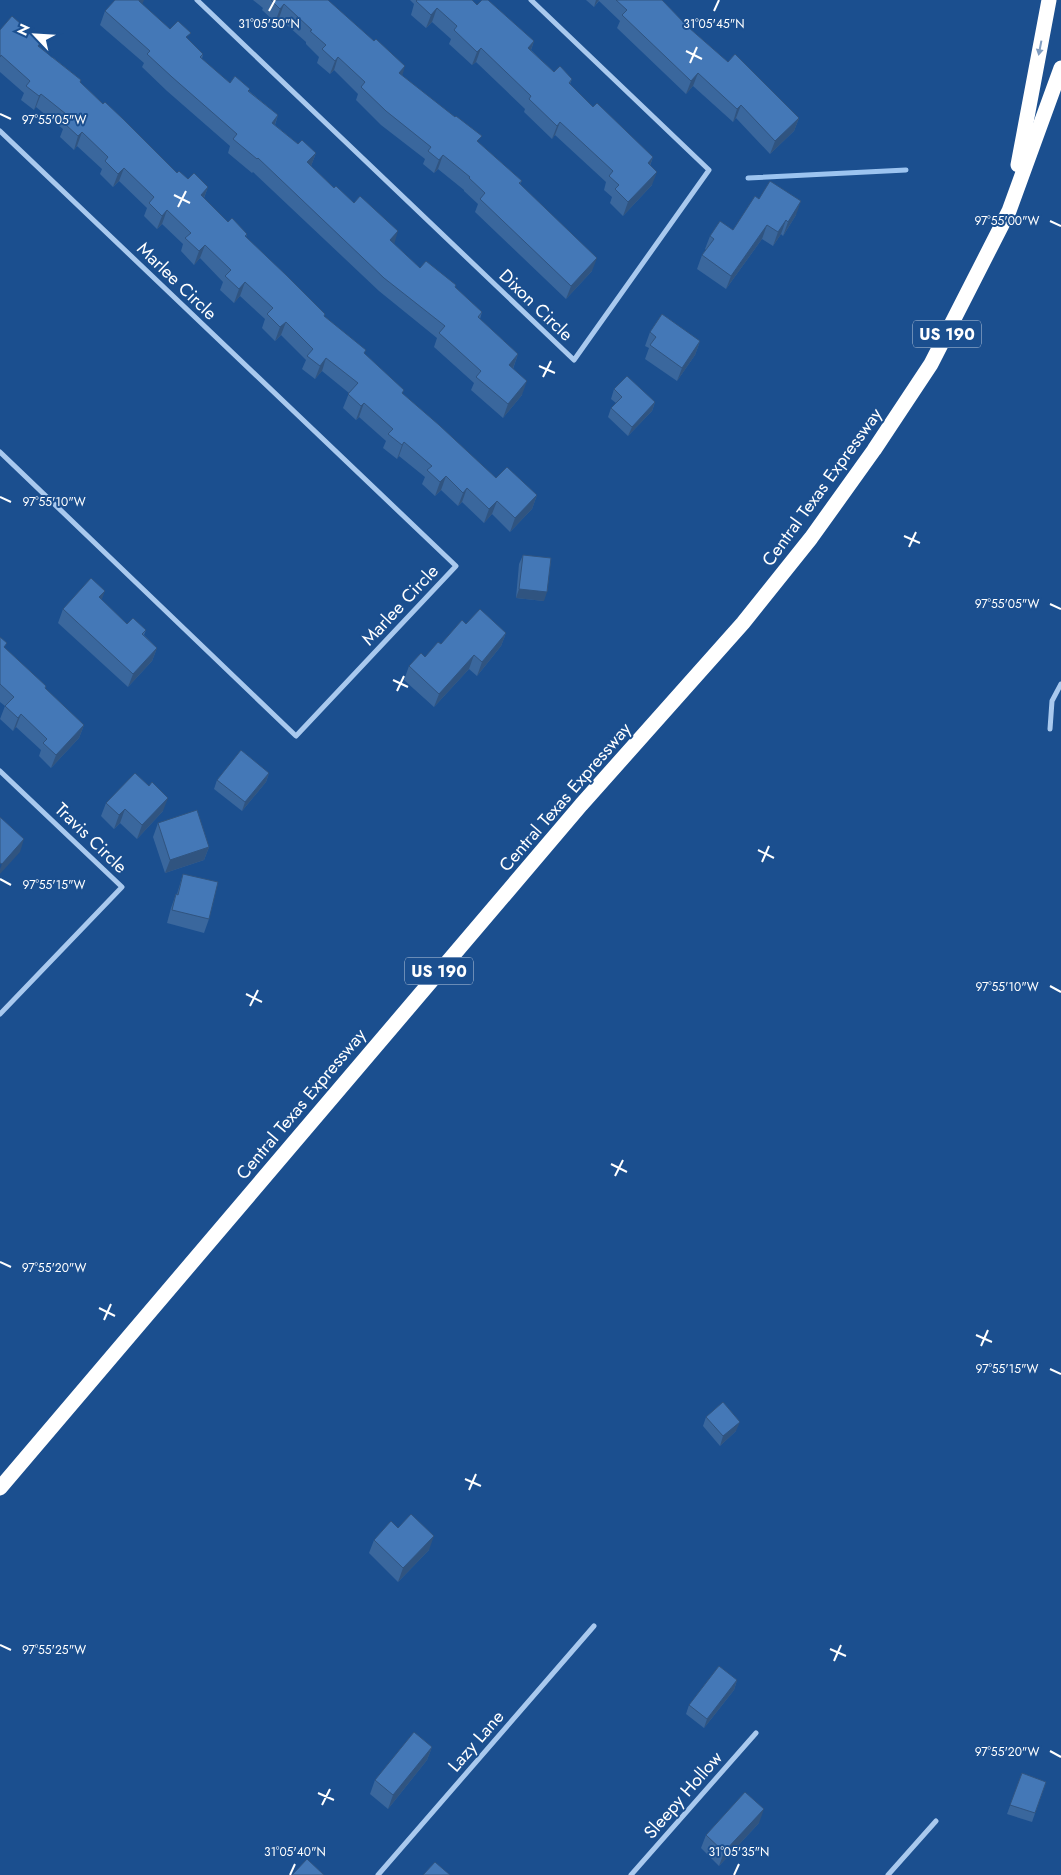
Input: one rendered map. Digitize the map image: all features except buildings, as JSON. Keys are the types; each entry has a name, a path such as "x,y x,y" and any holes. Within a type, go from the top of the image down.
{"highway":[{"path":"1009,211 1049,0"},
{"name":"Central Texas Expressway","path":"0,1488 581,805 781,577 844,493 931,364 1009,211 1061,68"}],"street":[{"name":"Dixon Circle","path":"197,0 574,360 709,170 531,0"},
{"name":"Marlee Circle","path":"0,131 456,566 296,736 0,452"},
{"path":"1050,729 1052,701 1061,684"},
{"name":"Travis Circle","path":"0,771 122,887 0,1014"},
{"name":"Lazy Lane","path":"378,1875 594,1626"},
{"name":"Sleepy Hollow","path":"631,1875 756,1733"},
{"path":"888,1875 936,1821"}],"waterway":[{"path":"748,178 906,170"}]}
